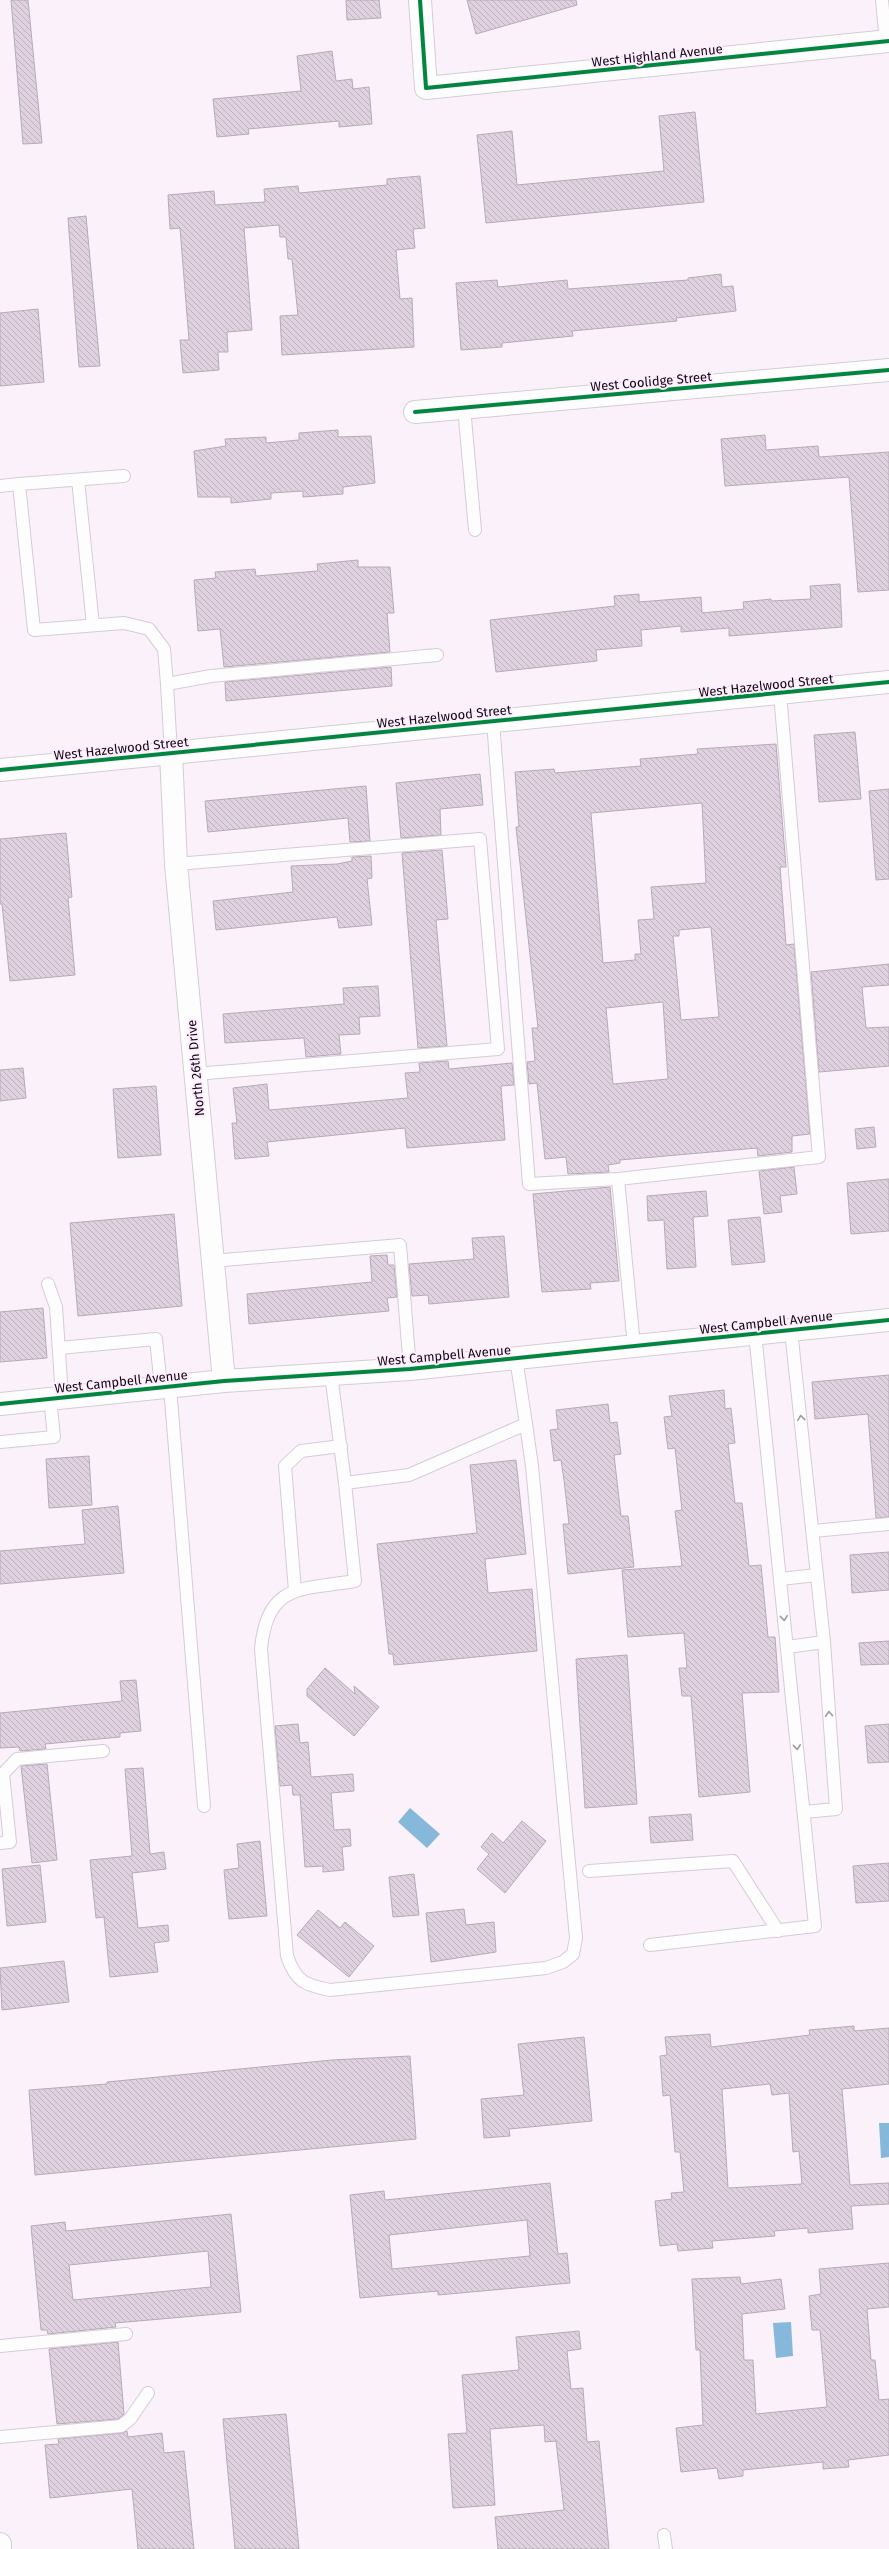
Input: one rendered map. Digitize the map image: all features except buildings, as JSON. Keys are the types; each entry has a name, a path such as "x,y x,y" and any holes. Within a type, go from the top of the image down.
{"street":[{"name":"West Highland Avenue","path":"420,0 426,88 888,42"},
{"name":"West Coolidge Street","path":"415,412 889,370"},
{"name":"West Hazelwood Street","path":"0,770 889,682"},
{"name":"North 26th Drive","path":"171,753 176,864 224,1381"},
{"name":"West Campbell Avenue","path":"0,1404 224,1381 410,1369 889,1320"},
{"path":"0,2544 0,2549"}],"lane":[{"path":"882,0 888,42"},
{"path":"464,407 475,530"},
{"path":"0,486 124,476"},
{"path":"78,480 93,626"},
{"path":"19,484 34,630 124,623 149,629 164,648 171,753"},
{"path":"167,684 211,676 437,655"},
{"path":"493,722 529,1184 618,1179 819,1157 780,693"},
{"path":"176,864 480,839 498,1049 195,1074"},
{"path":"618,1179 634,1346"},
{"path":"212,1261 400,1245 410,1369"},
{"path":"0,1442 54,1437 58,1348 56,1307 48,1284"},
{"path":"791,1330 824,1642 836,1809 804,1812"},
{"path":"650,1945 815,1926 754,1334"},
{"path":"58,1348 156,1339 165,1387 204,1806"},
{"path":"331,1374 341,1446 355,1581 295,1591 280,1598 269,1612 263,1628 261,1649 287,1956 299,1980 313,1987 330,1990 546,1968 568,1958 576,1949 574,1903 543,1576 526,1424 516,1358"},
{"path":"345,1483 409,1475 526,1424"},
{"path":"295,1591 286,1466 302,1451 341,1446"},
{"path":"813,1531 889,1524"},
{"path":"780,1579 817,1575"},
{"path":"787,1647 824,1642"},
{"path":"0,1843 10,1842 2,1774 17,1759 103,1751"},
{"path":"589,1871 733,1861 778,1931"},
{"path":"0,2346 126,2334"},
{"path":"0,2437 121,2426 130,2419 148,2393"},
{"path":"664,2536 666,2549"}],"water":[{"path":"410,1808 440,1834 427,1848 398,1822"},
{"path":"879,2123 889,2123 889,2157 881,2158"},
{"path":"791,2322 793,2356 776,2358 773,2323"}],"cycle path":[{"path":"420,0 426,88 889,41"},
{"path":"415,412 889,370"},
{"path":"0,770 889,682"},
{"path":"0,1404 224,1381 410,1369 889,1320"}]}
